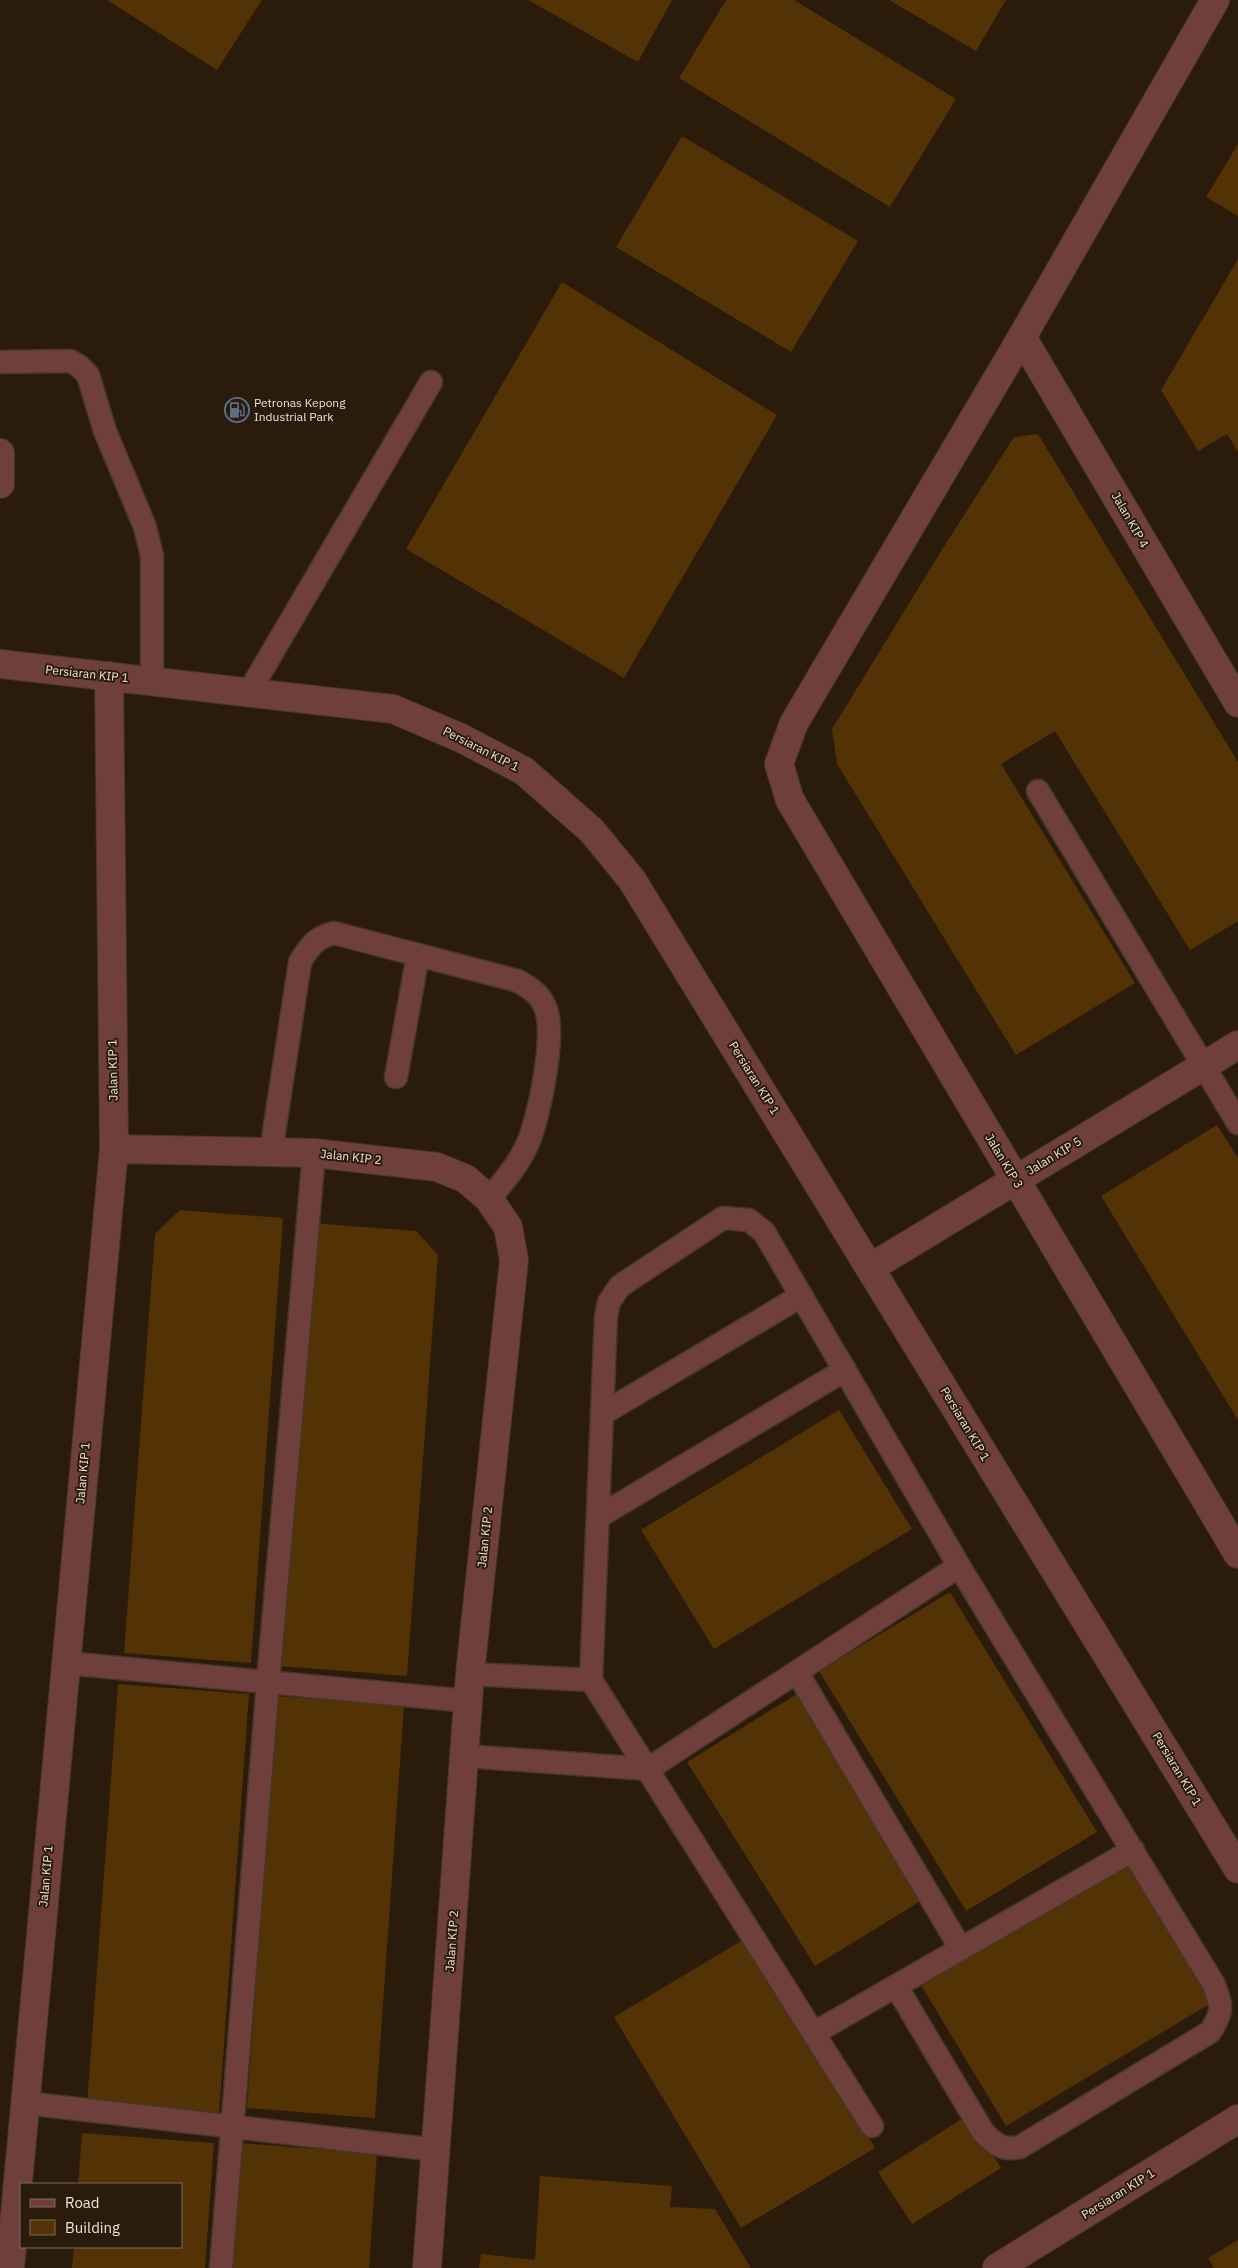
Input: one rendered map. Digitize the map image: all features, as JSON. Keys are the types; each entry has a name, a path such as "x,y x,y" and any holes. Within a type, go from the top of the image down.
{"street":[{"path":"1022,337 1215,0"},
{"name":"Jalan KIP 4","path":"1022,337 1238,703"},
{"name":"Jalan KIP 3","path":"1022,337 794,723 780,764 790,800 1014,1180 1238,1554"},
{"path":"0,453 0,484"},
{"name":"Persiaran KIP 1","path":"0,664 393,709 461,738 524,771 592,831 632,880 1238,1869"},
{"name":"Jalan KIP 1","path":"10,2268 114,1149 109,676"},
{"name":"Jalan KIP 5","path":"870,1268 1238,1045"},
{"name":"Jalan KIP 2","path":"114,1149 314,1153 437,1167 466,1179 489,1199 508,1227 514,1260 470,1674 427,2268"},
{"name":"Persiaran KIP 1","path":"997,2268 1238,2120"}],"lane":[{"path":"0,362 70,361 79,366 88,376 105,431 145,527 152,556 152,681"},
{"path":"249,692 430,382"},
{"path":"1038,791 1238,1123"},
{"path":"271,1152 300,962 310,945 322,935 334,932 518,981 536,992 546,1008 549,1025 541,1104 528,1143 514,1169 489,1199"},
{"path":"396,1077 418,955"},
{"path":"221,2268 268,1682 314,1153"},
{"path":"872,2126 591,1680 606,1317 610,1302 620,1286 723,1218 748,1220 764,1232 959,1566 1213,1983 1221,2003 1219,2018 1210,2032 1020,2147 1009,2149 997,2146 983,2132 896,1986"},
{"path":"602,1414 801,1296"},
{"path":"598,1517 845,1370"},
{"path":"465,1756 648,1769 959,1566"},
{"path":"66,1663 468,1701"},
{"path":"798,1672 961,1949"},
{"path":"470,1674 591,1680"},
{"path":"814,2034 1133,1850"},
{"path":"25,2103 437,2150"}],"building":[{"path":"107,0 262,0 217,70"},
{"path":"528,0 672,0 638,62"},
{"path":"726,0 794,0 956,99 890,207 679,78"},
{"path":"889,0 1006,0 976,51"},
{"path":"682,136 858,241 791,352 616,247"},
{"path":"1238,144 1238,216 1206,197"},
{"path":"1238,259 1238,452 1227,434 1198,451 1161,390"},
{"path":"562,282 777,415 624,678 406,549"},
{"path":"1038,434 1238,762 1238,921 1190,950 1055,731 1001,764 1135,983 1016,1055 837,764 832,729 943,548 1014,437"},
{"path":"1217,1125 1238,1158 1238,1420 1101,1196"},
{"path":"180,1210 283,1218 251,1663 124,1653 155,1234"},
{"path":"311,1223 416,1231 438,1255 407,1676 279,1666"},
{"path":"839,1410 912,1529 714,1649 641,1530"},
{"path":"950,1592 1097,1832 966,1911 819,1671"},
{"path":"118,1684 249,1694 219,2115 87,2105"},
{"path":"805,1689 932,1894 815,1966 687,1762"},
{"path":"277,1696 404,1706 375,2118 247,2108"},
{"path":"1127,1863 1211,2003 1006,2126 921,1985"},
{"path":"748,1937 875,2148 741,2228 614,2017"},
{"path":"968,2115 1001,2168 912,2224 878,2172"},
{"path":"82,2133 214,2143 205,2268 72,2268 74,2248 182,2248 182,2183 78,2183"},
{"path":"241,2143 377,2154 369,2268 232,2268"},
{"path":"540,2176 672,2186 670,2207 715,2209 751,2268 479,2268 481,2254 535,2260"},
{"path":"1238,2240 1238,2268 1214,2268 1208,2258"}],"place":[{"name":"Petronas Kepong Industrial Park","path":"237,410"}]}
